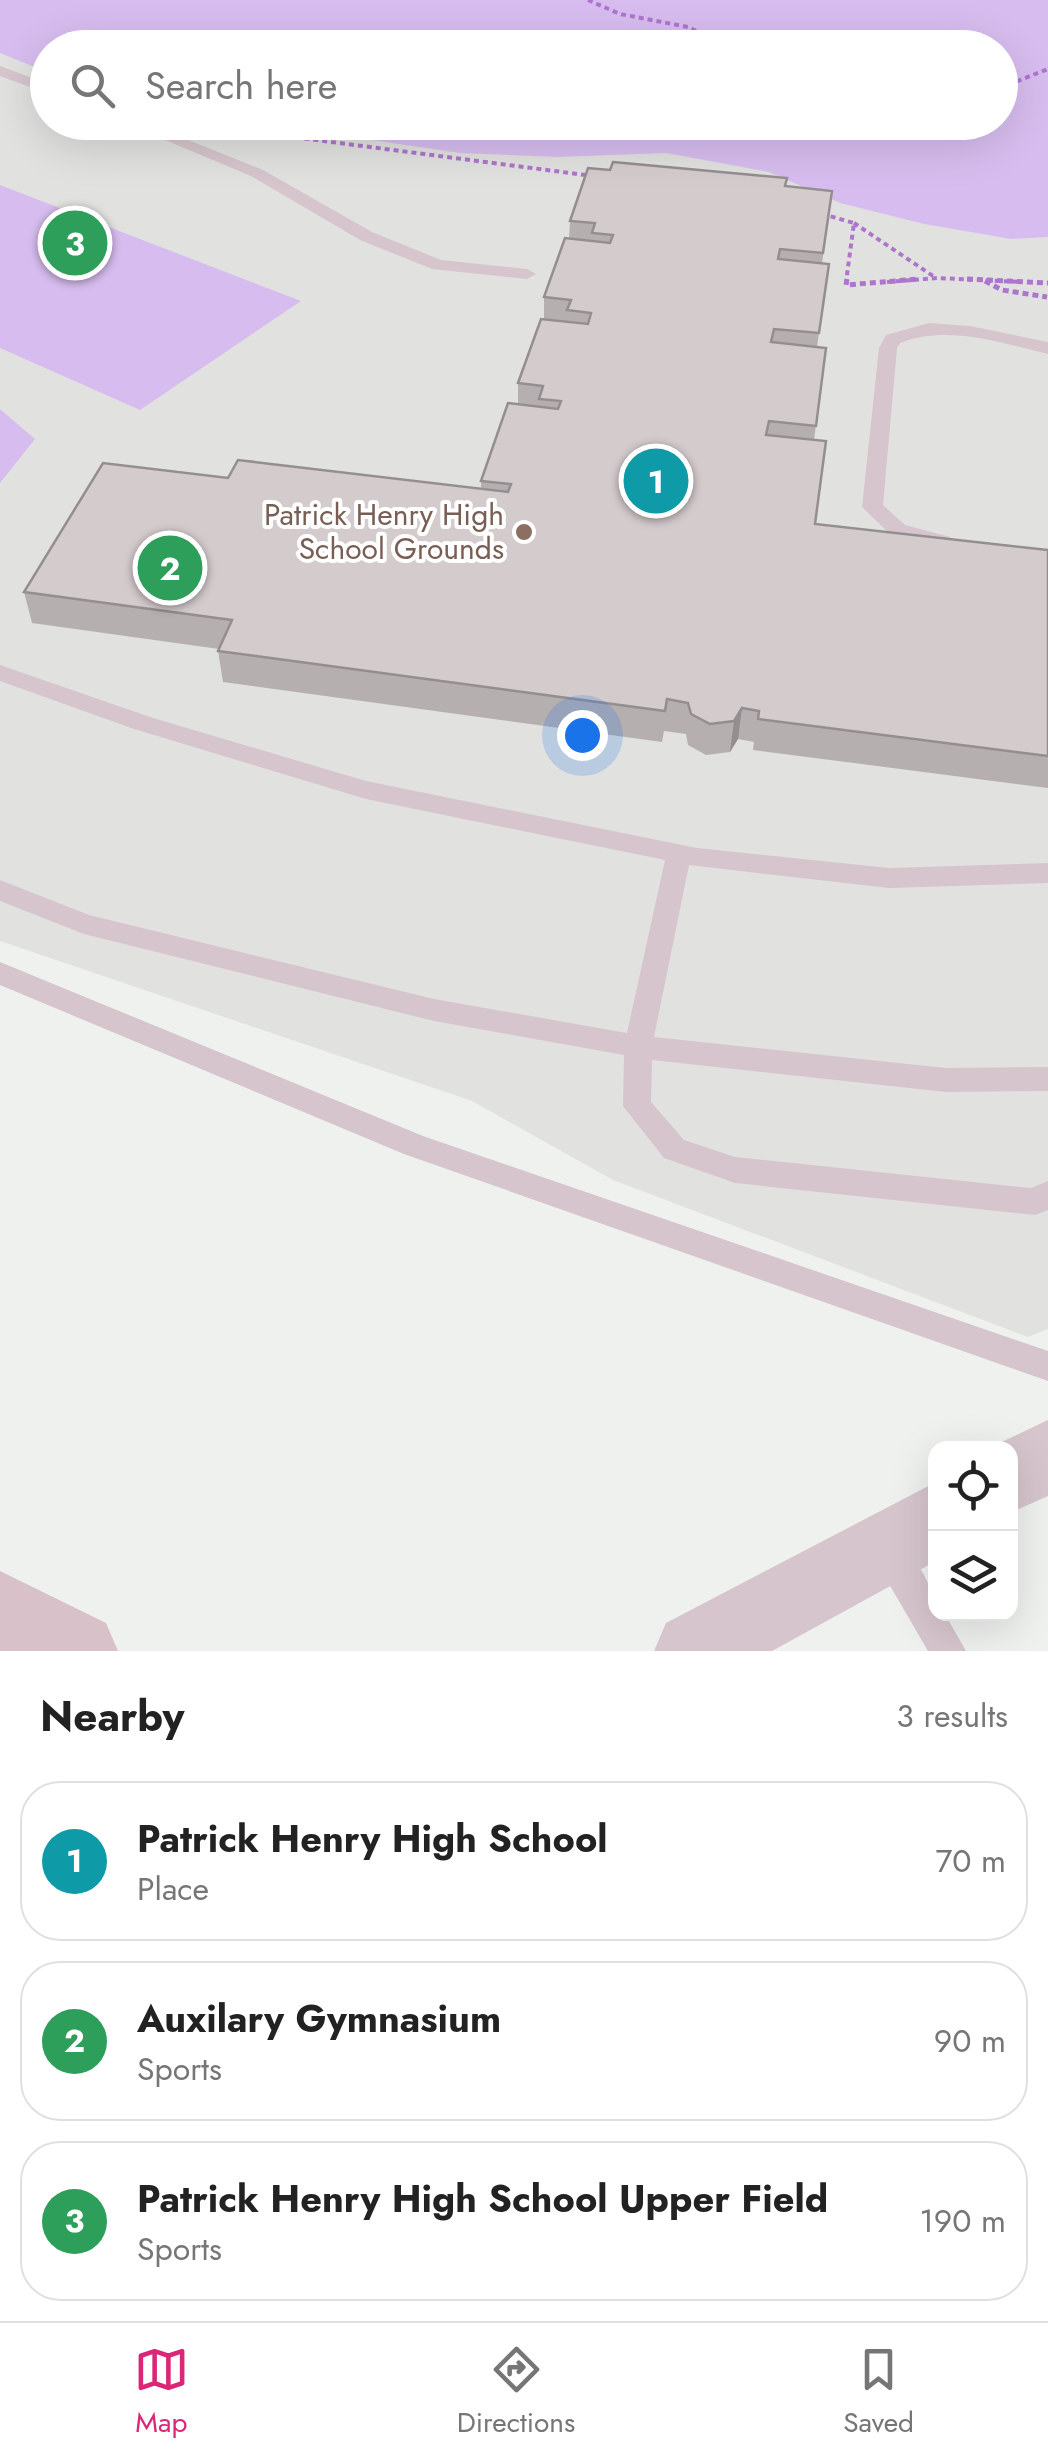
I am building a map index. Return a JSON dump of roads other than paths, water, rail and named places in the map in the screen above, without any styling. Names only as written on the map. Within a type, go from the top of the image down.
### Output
[{"type":"main road","points":[[0,1610],[78,1651]]},
{"type":"street","points":[[1018,1473],[1048,1456]]},
{"type":"street","points":[[694,1651],[910,1533]]},
{"type":"lane","points":[[0,71],[30,83]]},
{"type":"lane","points":[[174,140],[257,173],[366,236],[438,265],[527,274]]},
{"type":"lane","points":[[960,544],[898,530],[872,508],[888,348],[893,339],[905,332],[922,330],[974,333],[1048,348]]},
{"type":"lane","points":[[0,673],[142,723],[366,790],[679,854],[889,878],[1048,873]]},
{"type":"lane","points":[[679,854],[638,1046],[637,1106],[674,1148],[735,1170],[1035,1202],[1048,1194]]},
{"type":"lane","points":[[0,890],[84,924],[379,997],[638,1046],[946,1080],[1048,1079]]},
{"type":"lane","points":[[0,974],[414,1145],[1048,1366]]},
{"type":"lane","points":[[910,1533],[948,1651]]},
{"type":"place","name":"Patrick Henry High School Upper Field","points":[[75,243]]},
{"type":"place","name":"Patrick Henry High School","points":[[656,481]]},
{"type":"place","name":"Patrick Henry High School Grounds","points":[[524,532]]},
{"type":"place","name":"Auxilary Gymnasium","points":[[170,568]]}]
